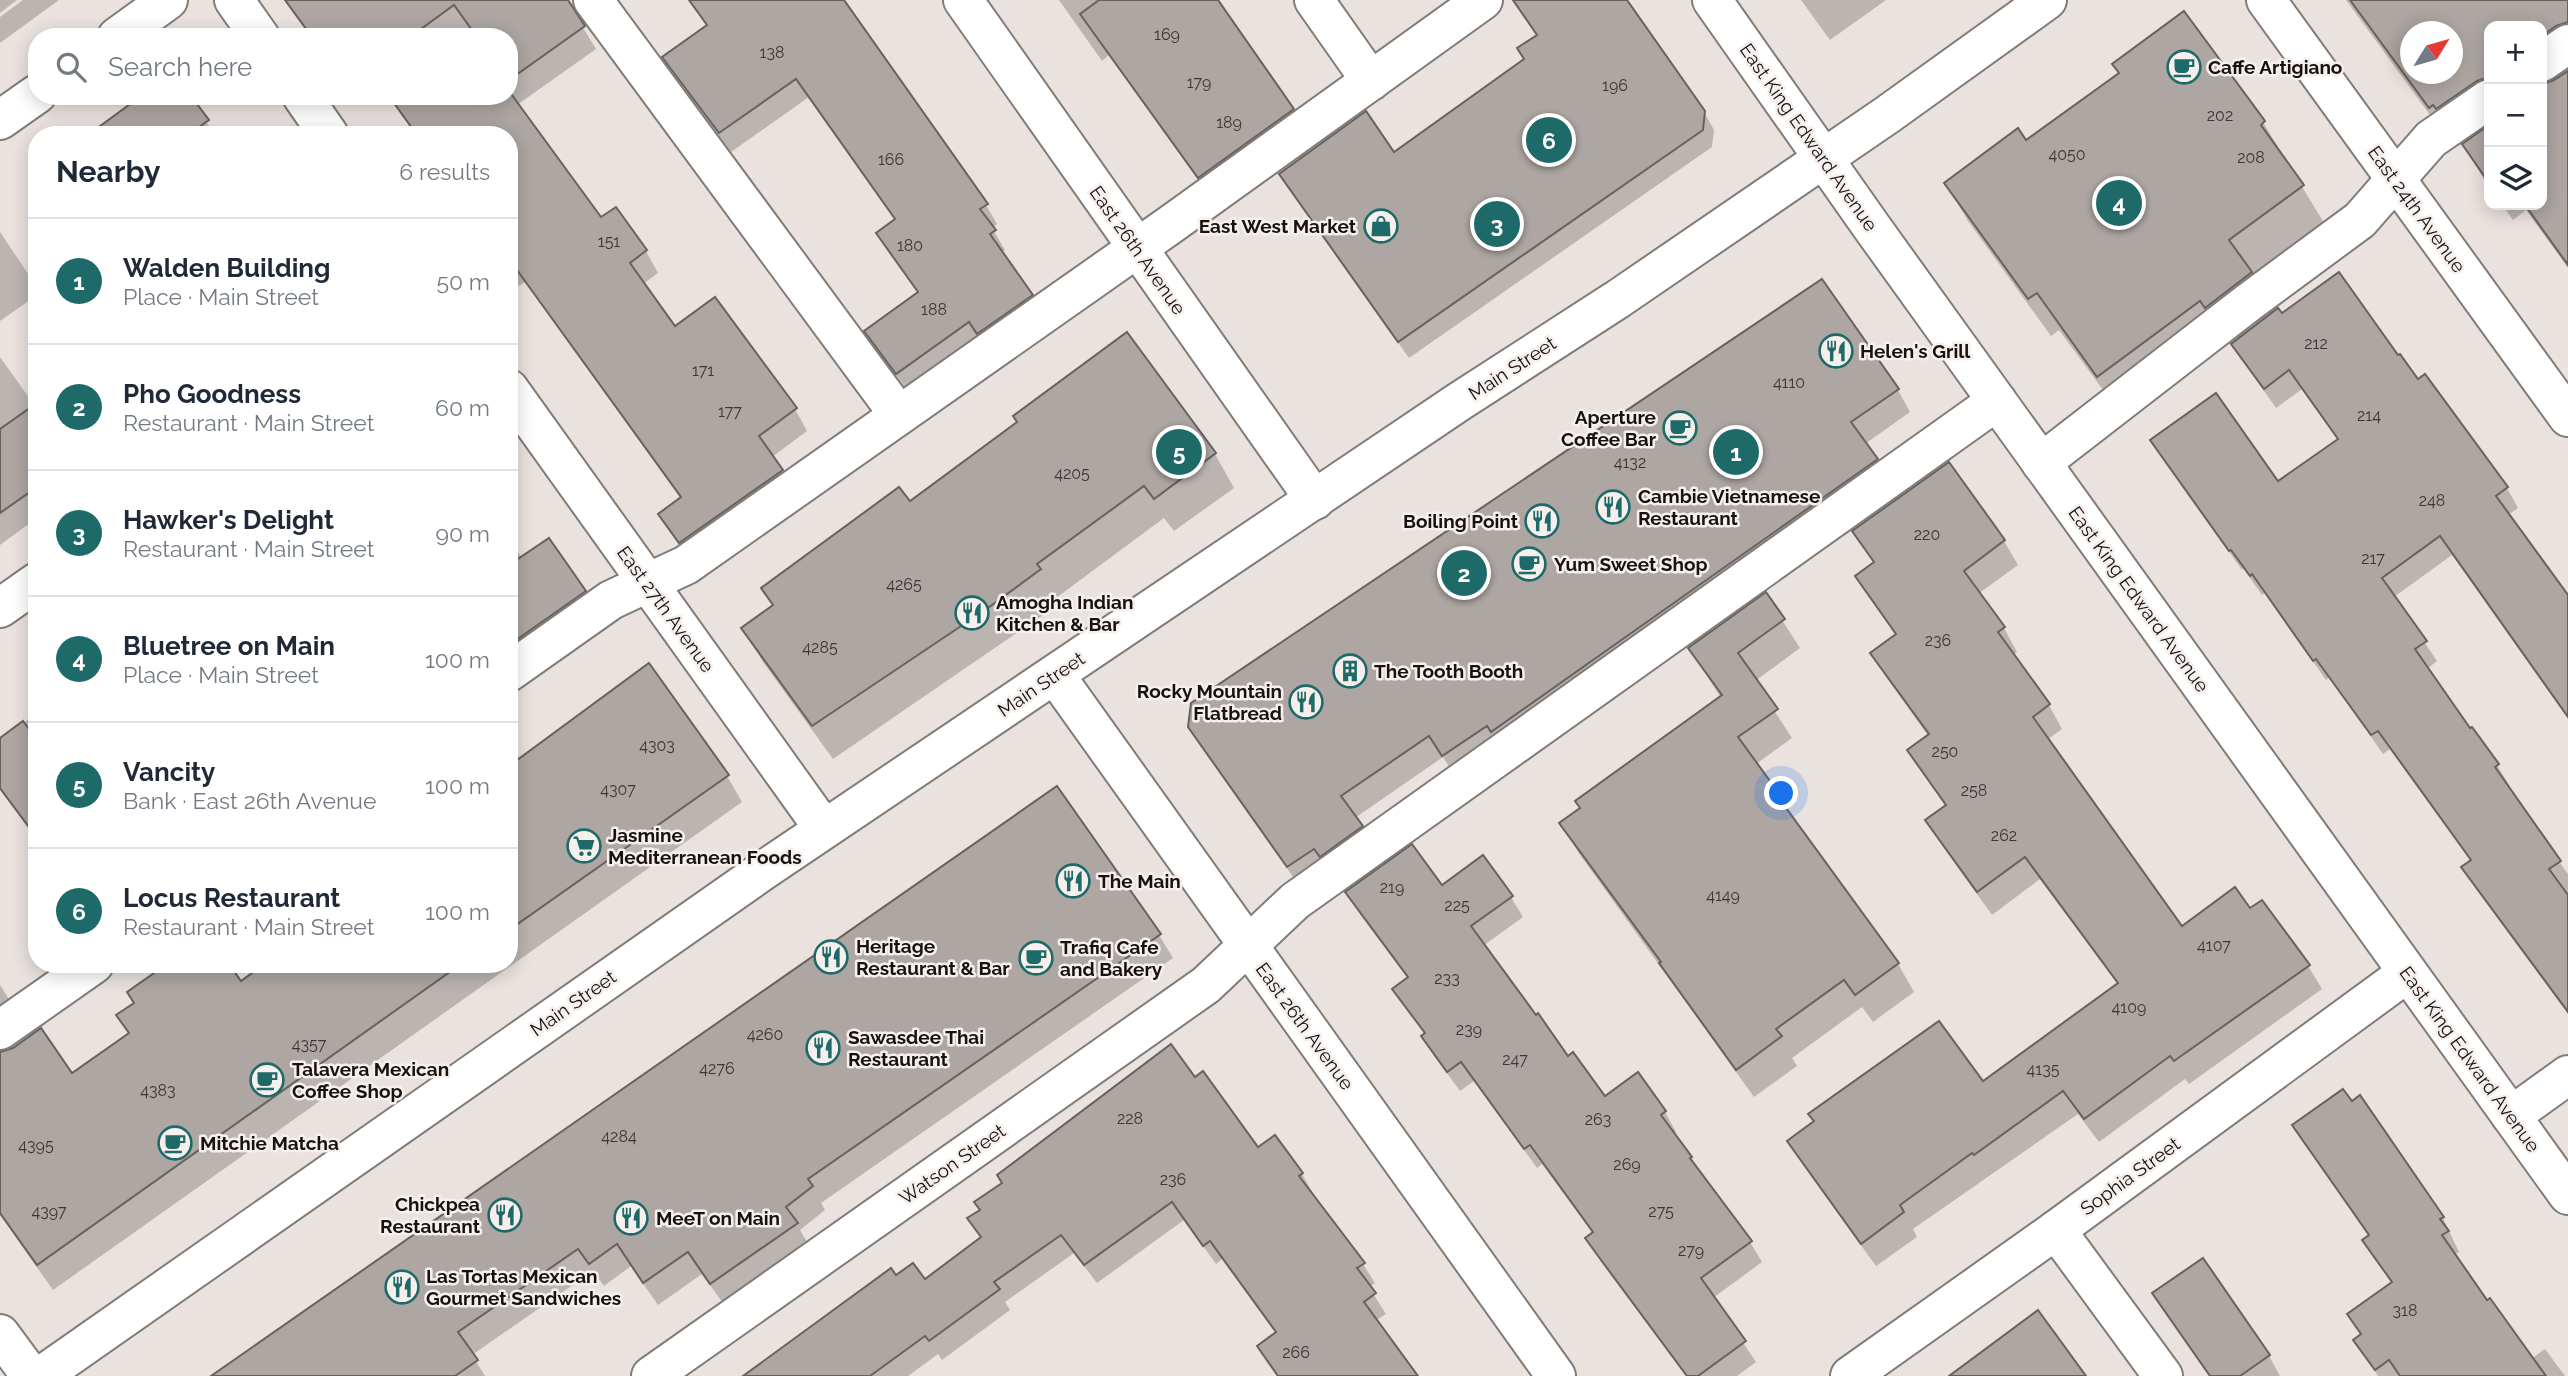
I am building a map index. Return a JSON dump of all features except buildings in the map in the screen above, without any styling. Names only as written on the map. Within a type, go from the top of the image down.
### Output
[{"type":"street","points":[[129,28],[168,0]]},
{"type":"street","points":[[234,0],[254,28]]},
{"type":"street","points":[[593,0],[899,415]]},
{"type":"street","name":"East 26th Avenue","points":[[963,0],[1315,500]]},
{"type":"street","points":[[1314,0],[1371,81]]},
{"type":"street","points":[[518,666],[611,600],[686,565],[1137,248],[1483,0]]},
{"type":"street","name":"East King Edward Avenue","points":[[1712,0],[2041,463],[2568,1195]]},
{"type":"street","name":"Main Street","points":[[41,1376],[824,829],[1824,158],[2047,0]]},
{"type":"street","name":"East 24th Avenue","points":[[2266,0],[2568,417]]},
{"type":"street","points":[[2547,59],[2568,44]]},
{"type":"street","points":[[0,120],[28,100]]},
{"type":"street","points":[[2041,463],[2360,220],[2431,139],[2484,102]]},
{"type":"street","points":[[308,105],[323,126]]},
{"type":"street","name":"Watson Street","points":[[651,1376],[1206,985],[1295,901],[1997,401]]},
{"type":"street","name":"East 27th Avenue","points":[[518,402],[824,829]]},
{"type":"street","points":[[0,608],[28,589]]},
{"type":"street","name":"East 26th Avenue","points":[[1055,675],[1556,1376]]},
{"type":"street","points":[[0,1030],[81,973]]},
{"type":"street","name":"Sophia Street","points":[[1850,1376],[2056,1230],[2407,973]]},
{"type":"street","points":[[2511,1116],[2568,1075]]},
{"type":"street","points":[[2056,1230],[2163,1376]]},
{"type":"street","points":[[0,1334],[31,1376]]},
{"type":"place","name":"Caffe Artigiano","points":[[2184,67]]},
{"type":"place","name":"Locus Restaurant","points":[[1549,140]]},
{"type":"place","name":"Bluetree on Main","points":[[2119,203]]},
{"type":"place","name":"Hawker's Delight","points":[[1497,224]]},
{"type":"place","name":"East West Market","points":[[1381,226]]},
{"type":"place","name":"Helen's Grill","points":[[1836,351]]},
{"type":"place","name":"Aperture Coffee Bar","points":[[1680,428]]},
{"type":"place","name":"Vancity","points":[[1179,452]]},
{"type":"place","name":"Walden Building","points":[[1736,452]]},
{"type":"place","name":"Cambie Vietnamese Restaurant","points":[[1613,507]]},
{"type":"place","name":"Boiling Point","points":[[1542,521]]},
{"type":"place","name":"Yum Sweet Shop","points":[[1529,564]]},
{"type":"place","name":"Pho Goodness","points":[[1464,573]]},
{"type":"place","name":"Amogha Indian Kitchen & Bar","points":[[972,613]]},
{"type":"place","name":"The Tooth Booth","points":[[1350,671]]},
{"type":"place","name":"Rocky Mountain Flatbread","points":[[1306,702]]},
{"type":"place","name":"Jasmine Mediterranean Foods","points":[[584,846]]},
{"type":"place","name":"The Main","points":[[1073,881]]},
{"type":"place","name":"Heritage Restaurant & Bar","points":[[831,957]]},
{"type":"place","name":"Trafiq Cafe and Bakery","points":[[1036,958]]},
{"type":"place","name":"Sawasdee Thai Restaurant","points":[[823,1048]]},
{"type":"place","name":"Talavera Mexican Coffee Shop","points":[[267,1080]]},
{"type":"place","name":"Mitchie Matcha","points":[[175,1143]]},
{"type":"place","name":"Chickpea Restaurant","points":[[505,1215]]},
{"type":"place","name":"MeeT on Main","points":[[631,1218]]},
{"type":"place","name":"Las Tortas Mexican Gourmet Sandwiches","points":[[402,1287]]}]
